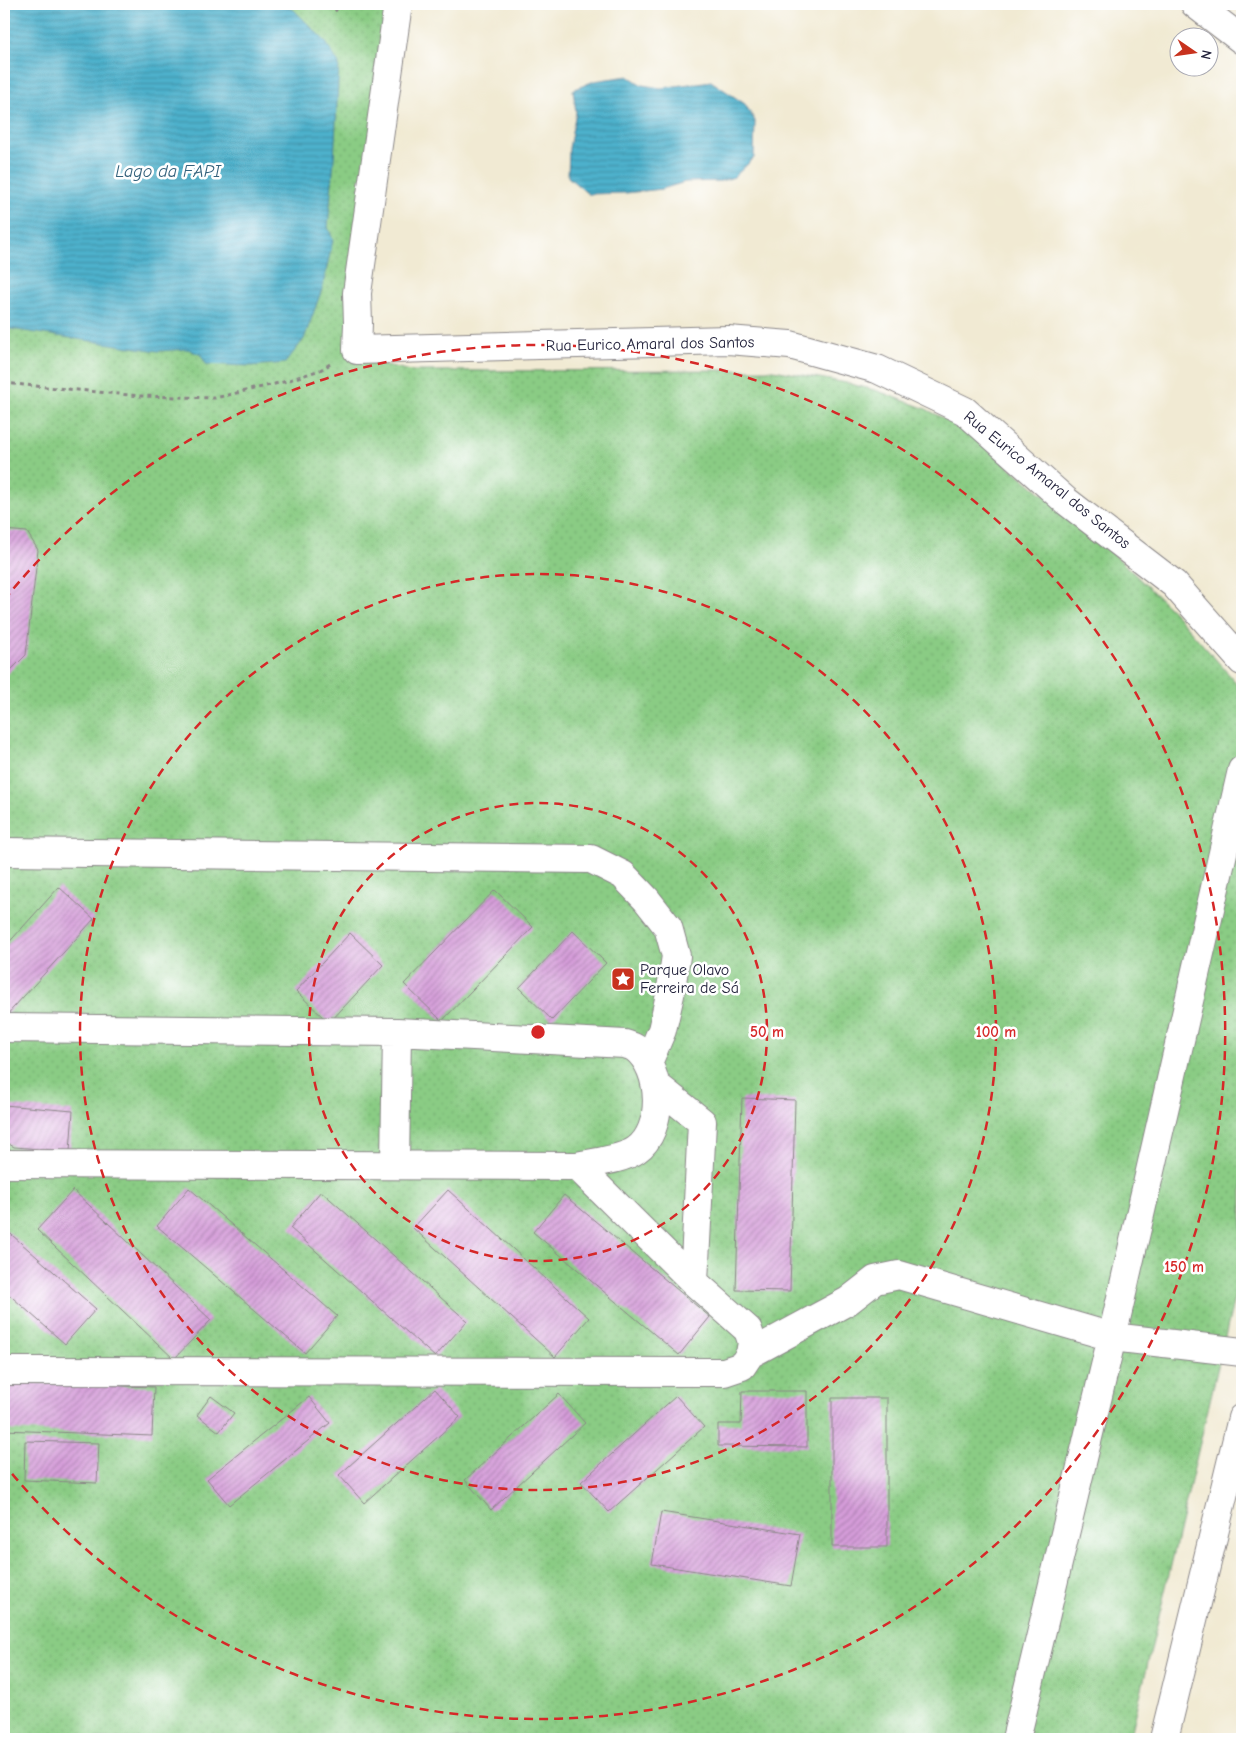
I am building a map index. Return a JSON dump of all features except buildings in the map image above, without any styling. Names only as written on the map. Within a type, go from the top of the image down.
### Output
[{"type":"street","points":[[357,350],[357,294],[398,4]]},
{"type":"street","points":[[1200,5],[1242,40]]},
{"type":"street","name":"Rua Eurico Amaral dos Santos","points":[[357,350],[728,340],[790,345],[877,369],[965,411],[1066,501],[1174,584],[1242,661]]},
{"type":"street","points":[[1016,1739],[1112,1337],[1242,770]]},
{"type":"street","points":[[4,852],[591,859],[623,876],[646,898],[668,927],[676,956],[668,1004],[652,1074],[657,1109],[651,1130],[645,1141],[638,1149],[628,1155],[577,1166],[4,1164]]},
{"type":"street","points":[[4,1028],[397,1032],[625,1044],[635,1047],[652,1074],[702,1122],[694,1282]]},
{"type":"street","points":[[395,1165],[397,1032]]},
{"type":"street","points":[[4,1371],[724,1372],[742,1366],[750,1354],[752,1342],[748,1330],[694,1282],[577,1166]]},
{"type":"street","points":[[750,1354],[848,1300],[875,1280],[899,1274],[1112,1337],[1242,1352]]},
{"type":"street","points":[[1164,1739],[1242,1418]]},
{"type":"path","points":[[329,4],[337,11]]},
{"type":"path","points":[[4,383],[140,396],[215,398],[283,382],[320,370],[357,350]]},
{"type":"green space","name":"Parque Olavo Ferreira de Sá","points":[[4,4],[394,4],[349,356],[411,371],[774,370],[847,383],[878,391],[926,409],[963,429],[1100,541],[1172,610],[1234,680],[1242,694],[1242,1265],[1130,1739],[4,1739]]},
{"type":"water","name":"Lago da FAPI","points":[[4,4],[283,4],[294,10],[325,41],[339,64],[328,227],[333,240],[322,289],[304,339],[285,363],[251,366],[206,364],[201,355],[188,349],[158,351],[4,328]]},
{"type":"water","points":[[628,76],[642,85],[661,88],[711,81],[745,104],[755,121],[754,158],[734,177],[721,181],[685,182],[662,189],[626,193],[588,194],[568,177],[569,148],[576,112],[573,90],[594,81]]},
{"type":"place","name":"Parque Olavo Ferreira de Sá","points":[[623,979]]}]
